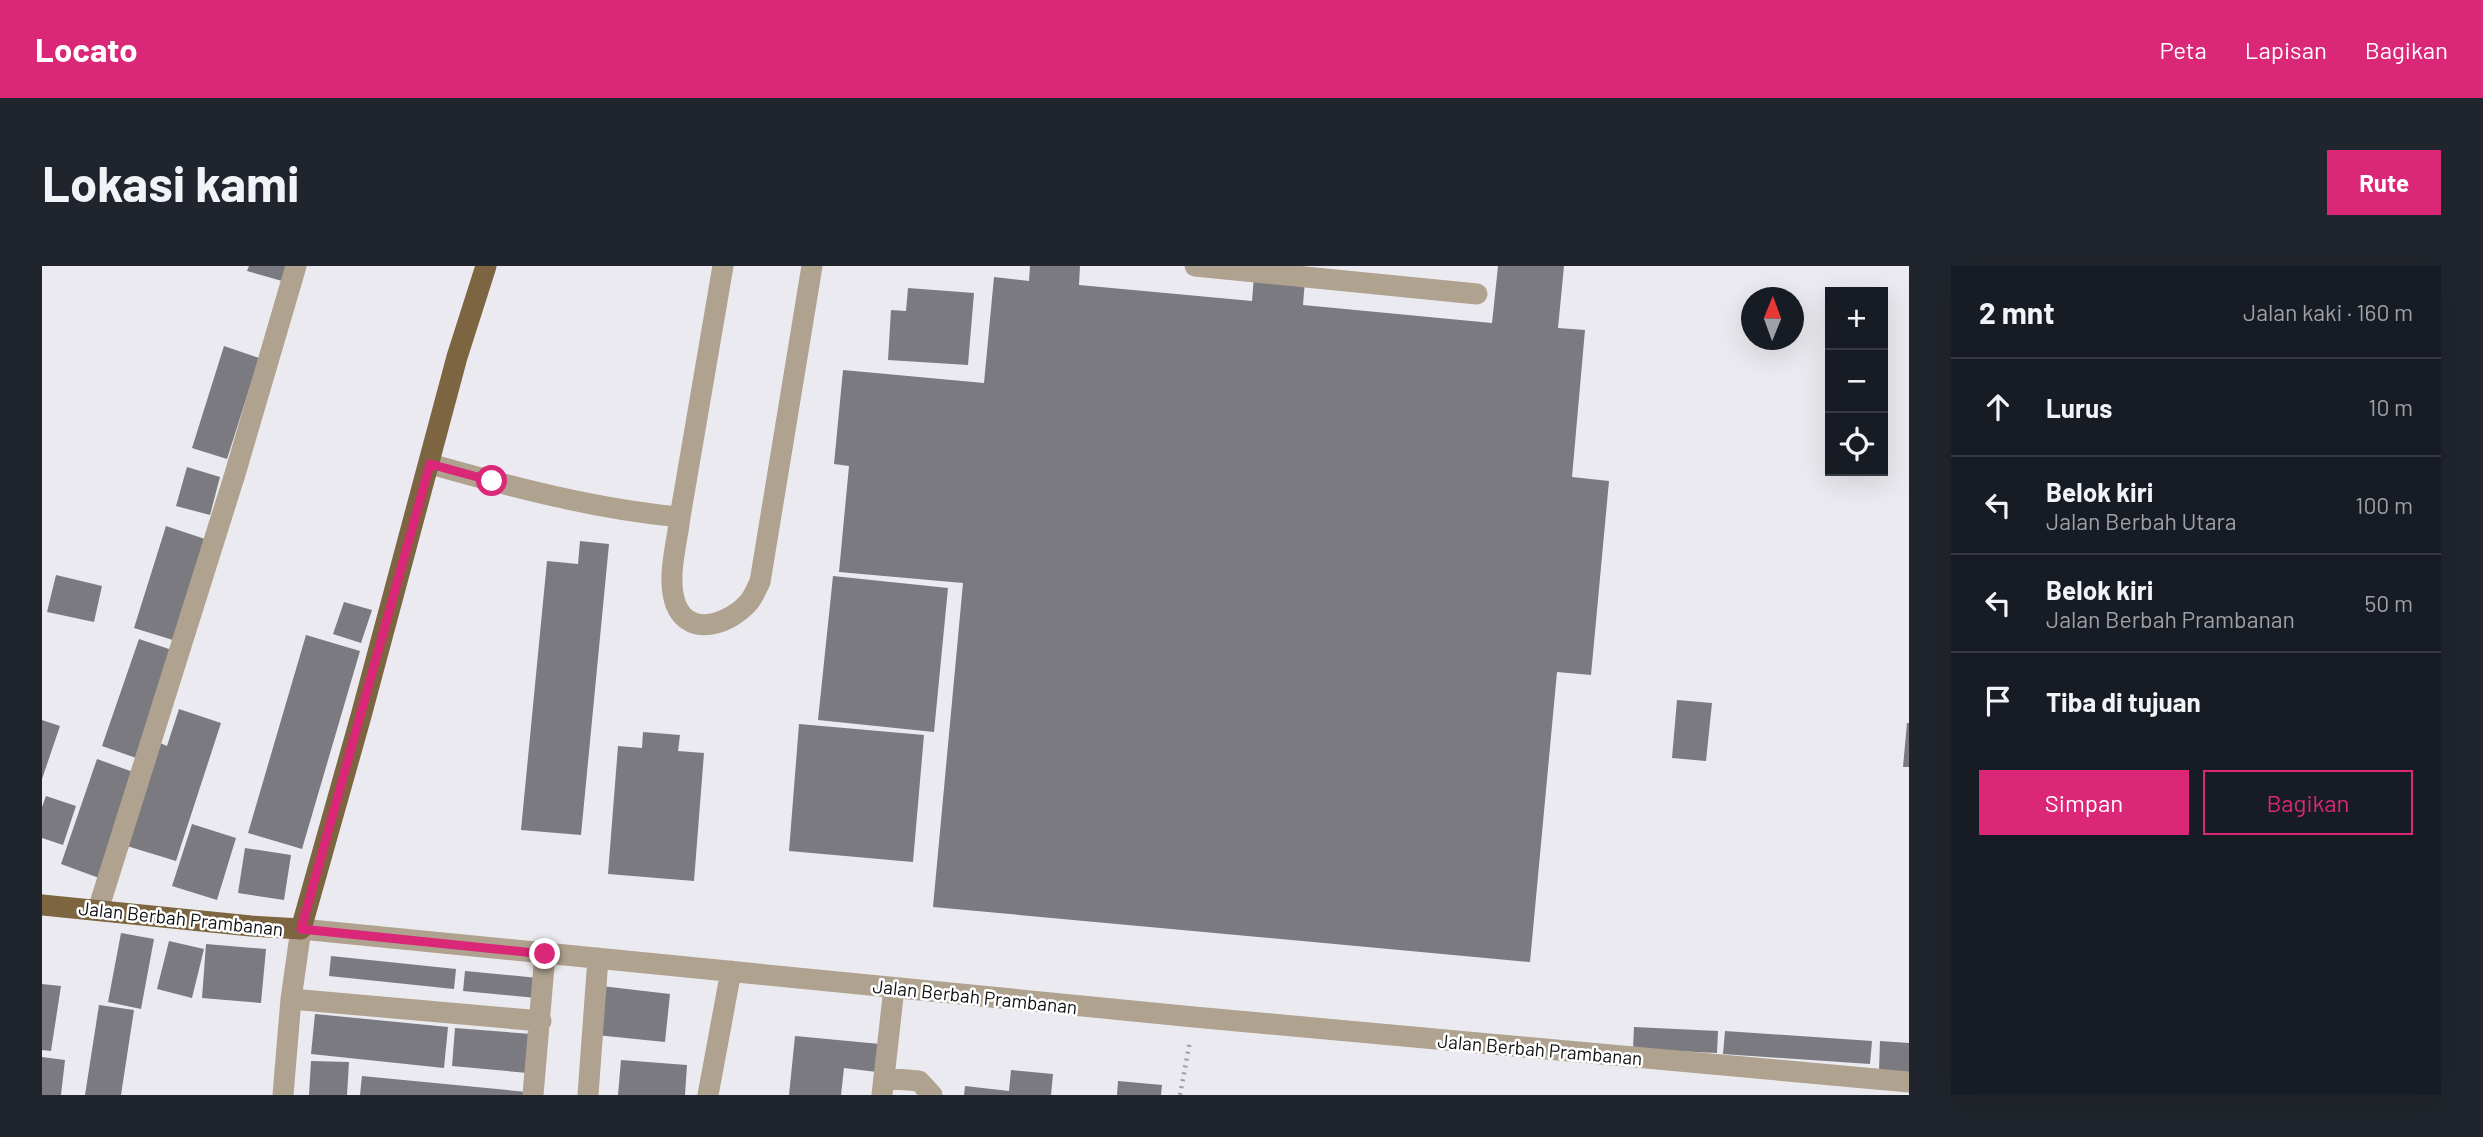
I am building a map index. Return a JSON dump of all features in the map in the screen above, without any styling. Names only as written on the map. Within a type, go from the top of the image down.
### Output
[{"type":"main road","points":[[301,929],[430,464],[457,357],[486,266]]},
{"type":"main road","name":"Jalan Berbah Prambanan","points":[[42,905],[301,929]]},
{"type":"street","points":[[98,910],[235,474],[296,266]]},
{"type":"street","points":[[723,266],[671,585],[677,607],[690,621],[702,625],[720,623],[738,612],[751,600],[760,582],[812,266]]},
{"type":"street","points":[[1195,266],[1477,294]]},
{"type":"street","points":[[430,464],[627,512],[680,517]]},
{"type":"street","points":[[283,1095],[291,999],[301,929]]},
{"type":"street","name":"Jalan Berbah Prambanan","points":[[301,929],[1194,1017],[1909,1082]]},
{"type":"street","points":[[533,1095],[545,954]]},
{"type":"street","points":[[588,1095],[598,958]]},
{"type":"street","points":[[708,1095],[731,971]]},
{"type":"street","points":[[894,988],[883,1086],[919,1081],[932,1095]]},
{"type":"street","points":[[291,999],[541,1021]]},
{"type":"path","points":[[1181,1095],[1194,1017]]},
{"type":"building","points":[[249,266],[286,266],[282,281],[247,271]]},
{"type":"building","points":[[1030,266],[1080,266],[1079,285],[1252,301],[1254,276],[1305,280],[1303,305],[1492,323],[1498,266],[1564,266],[1558,328],[1585,330],[1572,477],[1609,481],[1591,675],[1557,672],[1530,962],[933,907],[963,583],[839,572],[849,466],[834,464],[843,370],[984,383],[994,277],[1029,281]]},
{"type":"building","points":[[908,288],[974,293],[968,365],[888,360],[891,310],[906,311]]},
{"type":"building","points":[[224,346],[259,358],[227,459],[192,448]]},
{"type":"building","points":[[187,467],[220,477],[210,515],[176,506]]},
{"type":"building","points":[[166,526],[205,539],[173,640],[134,628]]},
{"type":"building","points":[[580,541],[609,544],[581,835],[521,830],[547,561],[578,564]]},
{"type":"building","points":[[56,575],[102,586],[94,622],[47,612]]},
{"type":"building","points":[[833,576],[948,588],[934,732],[818,720]]},
{"type":"building","points":[[344,602],[372,610],[361,643],[333,634]]},
{"type":"building","points":[[306,635],[360,651],[302,849],[248,833]]},
{"type":"building","points":[[139,639],[175,651],[139,759],[102,746]]},
{"type":"building","points":[[1677,700],[1712,703],[1706,761],[1672,758]]},
{"type":"building","points":[[179,709],[221,723],[176,861],[127,846],[160,743],[167,746]]},
{"type":"building","points":[[42,720],[60,726],[42,779]]},
{"type":"building","points":[[1907,723],[1909,767],[1903,767]]},
{"type":"building","points":[[799,724],[924,735],[913,862],[789,851]]},
{"type":"building","points":[[643,732],[680,735],[678,751],[704,753],[694,881],[608,874],[618,746],[642,748]]},
{"type":"building","points":[[97,759],[136,773],[99,878],[61,864]]},
{"type":"building","points":[[46,796],[76,806],[63,845],[42,838],[42,807]]},
{"type":"building","points":[[192,824],[236,838],[217,900],[172,886]]},
{"type":"building","points":[[245,848],[291,855],[284,900],[238,893]]},
{"type":"building","points":[[121,933],[154,939],[141,1009],[108,1002]]},
{"type":"building","points":[[169,941],[204,949],[192,998],[157,989]]},
{"type":"building","points":[[206,944],[266,949],[261,1003],[202,998]]},
{"type":"building","points":[[331,956],[456,969],[454,989],[329,976]]},
{"type":"building","points":[[465,971],[538,978],[536,998],[463,991]]},
{"type":"building","points":[[42,984],[61,986],[51,1051],[42,1050]]},
{"type":"building","points":[[601,986],[670,994],[665,1042],[596,1035]]},
{"type":"building","points":[[99,1005],[134,1010],[121,1095],[85,1095]]},
{"type":"building","points":[[315,1014],[448,1027],[444,1068],[311,1054]]},
{"type":"building","points":[[1634,1027],[1718,1031],[1717,1053],[1633,1049]]},
{"type":"building","points":[[455,1028],[531,1034],[528,1073],[452,1066]]},
{"type":"building","points":[[1725,1031],[1872,1041],[1870,1064],[1723,1054]]},
{"type":"building","points":[[795,1036],[880,1044],[877,1072],[844,1068],[841,1095],[789,1095]]},
{"type":"building","points":[[1880,1041],[1909,1043],[1909,1073],[1879,1072]]},
{"type":"building","points":[[42,1057],[65,1060],[61,1095],[42,1095]]},
{"type":"building","points":[[621,1060],[687,1065],[685,1095],[618,1095]]},
{"type":"building","points":[[311,1061],[349,1062],[347,1095],[309,1095]]},
{"type":"building","points":[[1011,1070],[1053,1074],[1051,1095],[964,1095],[965,1086],[1009,1091]]},
{"type":"building","points":[[362,1076],[527,1092],[527,1095],[360,1095]]},
{"type":"building","points":[[1118,1081],[1162,1085],[1161,1095],[1117,1095]]},
{"type":"route","points":[[492,481],[430,464],[301,929],[545,954]]}]
